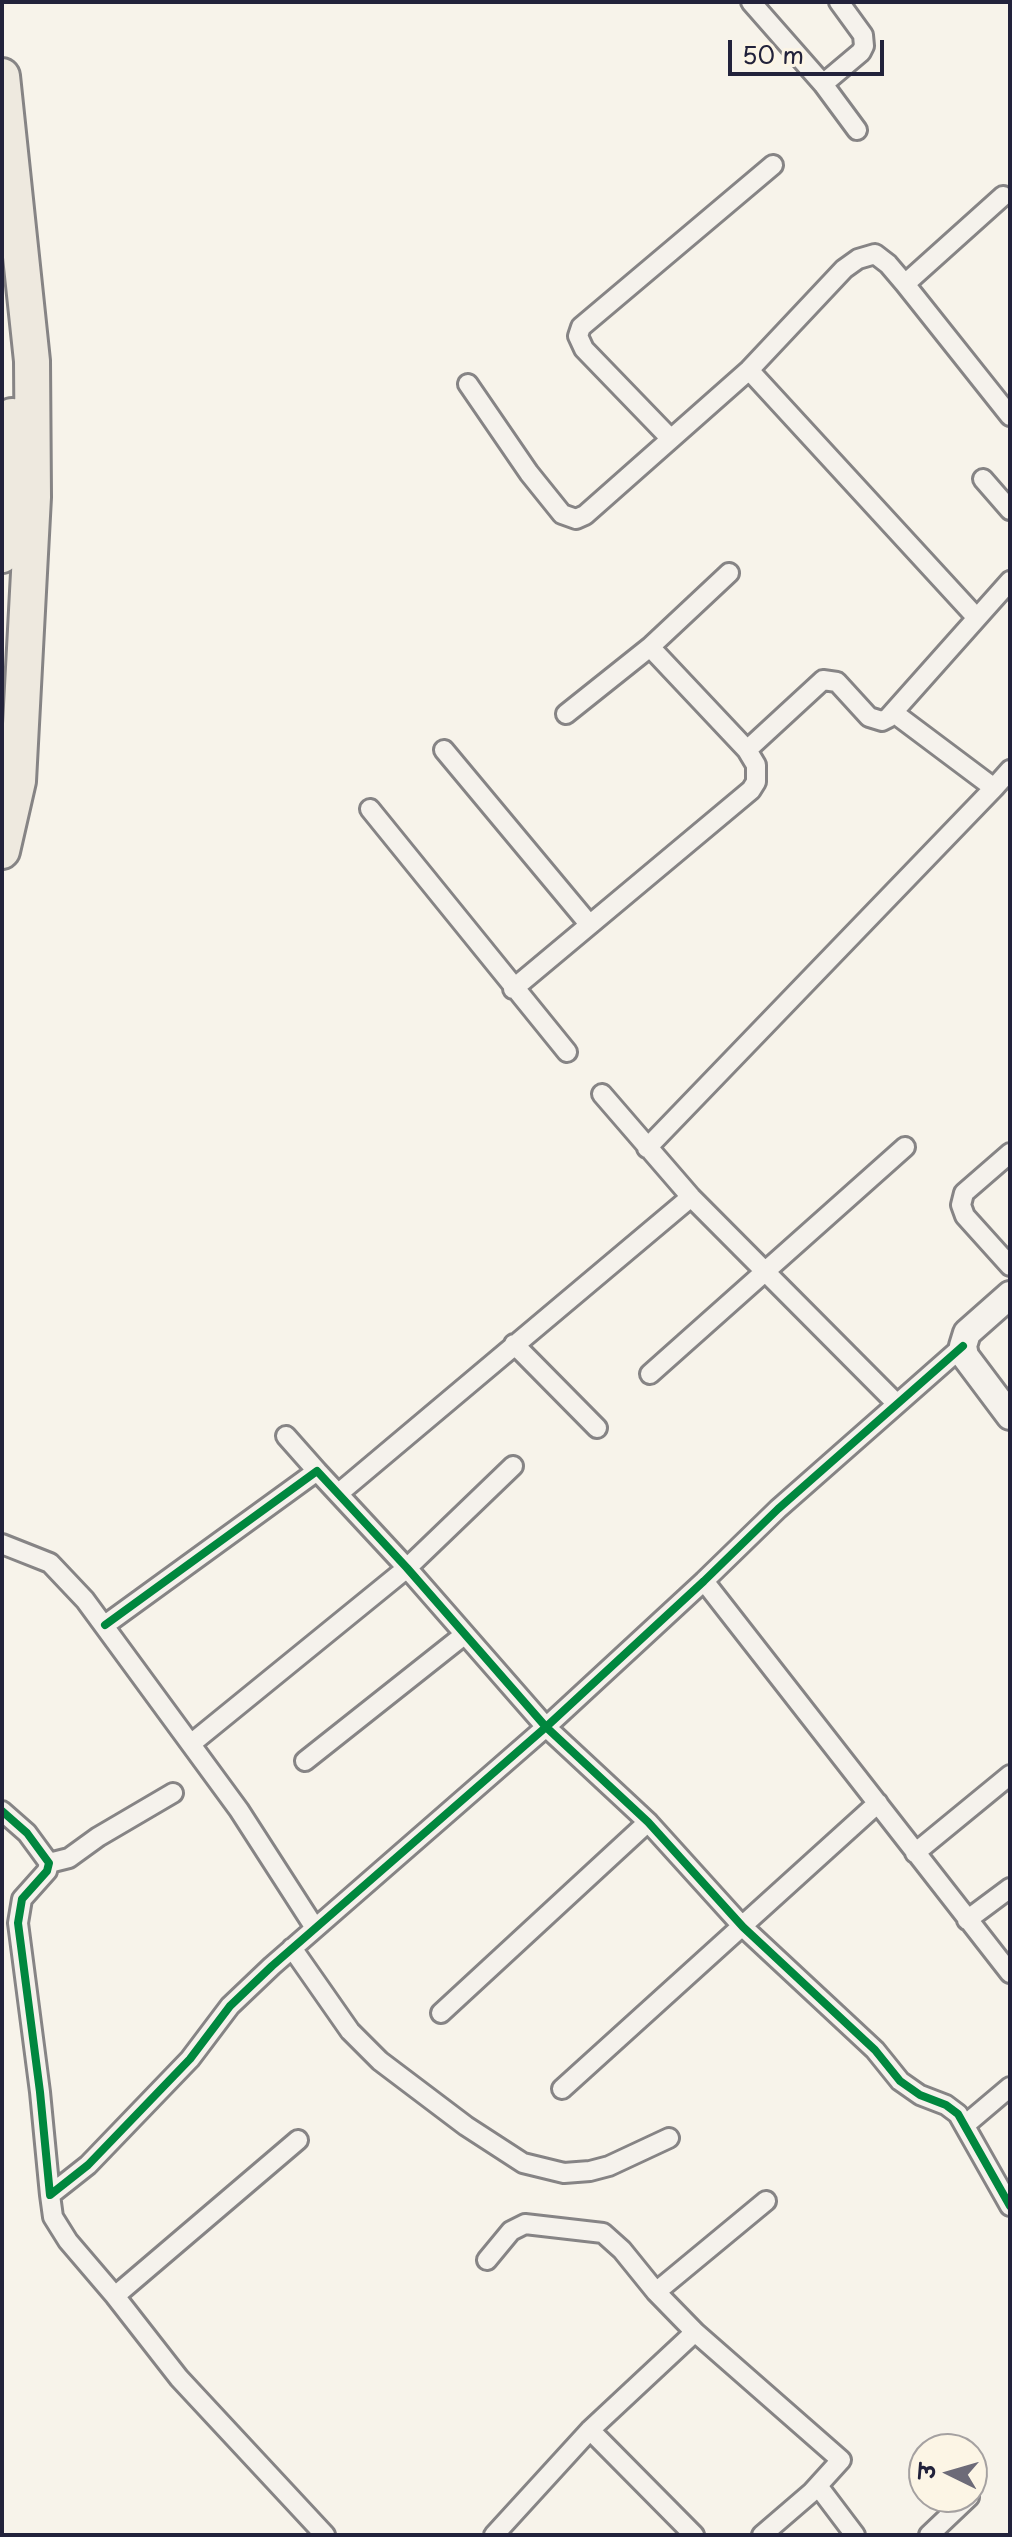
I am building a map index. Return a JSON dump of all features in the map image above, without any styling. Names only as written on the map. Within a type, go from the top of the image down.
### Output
[{"type":"highway","points":[[2,76],[32,361],[33,497],[14,608],[18,781],[2,851]]},
{"type":"highway","points":[[2,237],[12,414],[2,555]]},
{"type":"street","points":[[751,2],[823,84],[857,130]]},
{"type":"street","points":[[823,84],[864,46],[863,35],[839,2]]},
{"type":"street","points":[[670,438],[584,349],[578,336],[581,327],[773,165]]},
{"type":"street","points":[[905,284],[1003,196]]},
{"type":"street","points":[[468,384],[529,473],[562,514],[576,519],[585,515],[749,370],[844,269],[858,259],[875,254],[905,284],[1010,416]]},
{"type":"street","points":[[749,370],[976,617]]},
{"type":"street","points":[[983,479],[1010,510]]},
{"type":"street","points":[[566,714],[650,647],[729,573]]},
{"type":"street","points":[[747,750],[823,680],[837,682],[874,720],[882,721],[894,713],[1010,581]]},
{"type":"street","points":[[513,989],[751,790],[758,775],[747,750],[650,647]]},
{"type":"street","points":[[894,713],[994,788]]},
{"type":"street","points":[[444,750],[589,924]]},
{"type":"street","points":[[647,1148],[1010,770]]},
{"type":"street","points":[[370,809],[567,1052]]},
{"type":"street","points":[[602,1094],[691,1197],[896,1403]]},
{"type":"street","points":[[650,1374],[905,1147]]},
{"type":"street","points":[[1010,1153],[964,1193],[961,1205],[965,1216],[1010,1266]]},
{"type":"street","points":[[339,1493],[691,1197]]},
{"type":"street","points":[[1010,1295],[967,1333],[963,1346],[965,1356],[1010,1416]]},
{"type":"street","points":[[514,1344],[597,1428]]},
{"type":"street","points":[[50,2195],[88,2165],[190,2059],[230,2006],[292,1948],[546,1727],[778,1509],[963,1346]]},
{"type":"street","points":[[286,1436],[546,1727],[648,1822],[743,1927],[875,2050],[900,2081],[920,2095],[946,2105],[965,2125],[1010,2206]]},
{"type":"street","points":[[192,1743],[407,1568],[513,1466]]},
{"type":"street","points":[[105,1625],[317,1471]]},
{"type":"street","points":[[2,1544],[50,1563],[85,1600],[239,1810],[315,1928]]},
{"type":"street","points":[[704,1581],[1010,1973]]},
{"type":"street","points":[[305,1761],[464,1635]]},
{"type":"street","points":[[915,1853],[1010,1775]]},
{"type":"street","points":[[49,1863],[69,1858],[98,1837],[173,1793]]},
{"type":"street","points":[[562,2089],[878,1803]]},
{"type":"street","points":[[2,1811],[27,1833],[49,1863]]},
{"type":"street","points":[[441,2013],[648,1822]]},
{"type":"street","points":[[49,1863],[47,1871],[22,1899],[18,1923],[53,2217],[68,2241],[179,2378],[325,2535]]},
{"type":"street","points":[[967,1920],[1010,1888]]},
{"type":"street","points":[[292,1948],[350,2031],[380,2061],[466,2126],[523,2163],[564,2173],[590,2171],[609,2166],[669,2138]]},
{"type":"street","points":[[965,2125],[1010,2087]]},
{"type":"street","points":[[115,2296],[298,2140]]},
{"type":"street","points":[[656,2292],[766,2201]]},
{"type":"street","points":[[487,2260],[511,2231],[525,2224],[603,2233],[695,2332],[839,2457],[838,2465],[818,2486],[762,2535]]},
{"type":"street","points":[[494,2535],[590,2430],[695,2332]]},
{"type":"street","points":[[590,2430],[694,2535]]},
{"type":"street","points":[[818,2486],[855,2535]]},
{"type":"street","points":[[929,2535],[952,2513]]},
{"type":"cycle path","points":[[2,1811],[27,1833],[49,1863],[47,1871],[22,1899],[18,1923],[50,2195],[88,2165],[190,2059],[230,2006],[272,1966],[546,1727],[778,1509],[963,1346]]},
{"type":"cycle path","points":[[105,1625],[317,1471],[407,1568],[546,1727],[648,1822],[743,1927],[875,2050],[900,2081],[958,2114],[1010,2206]]}]
